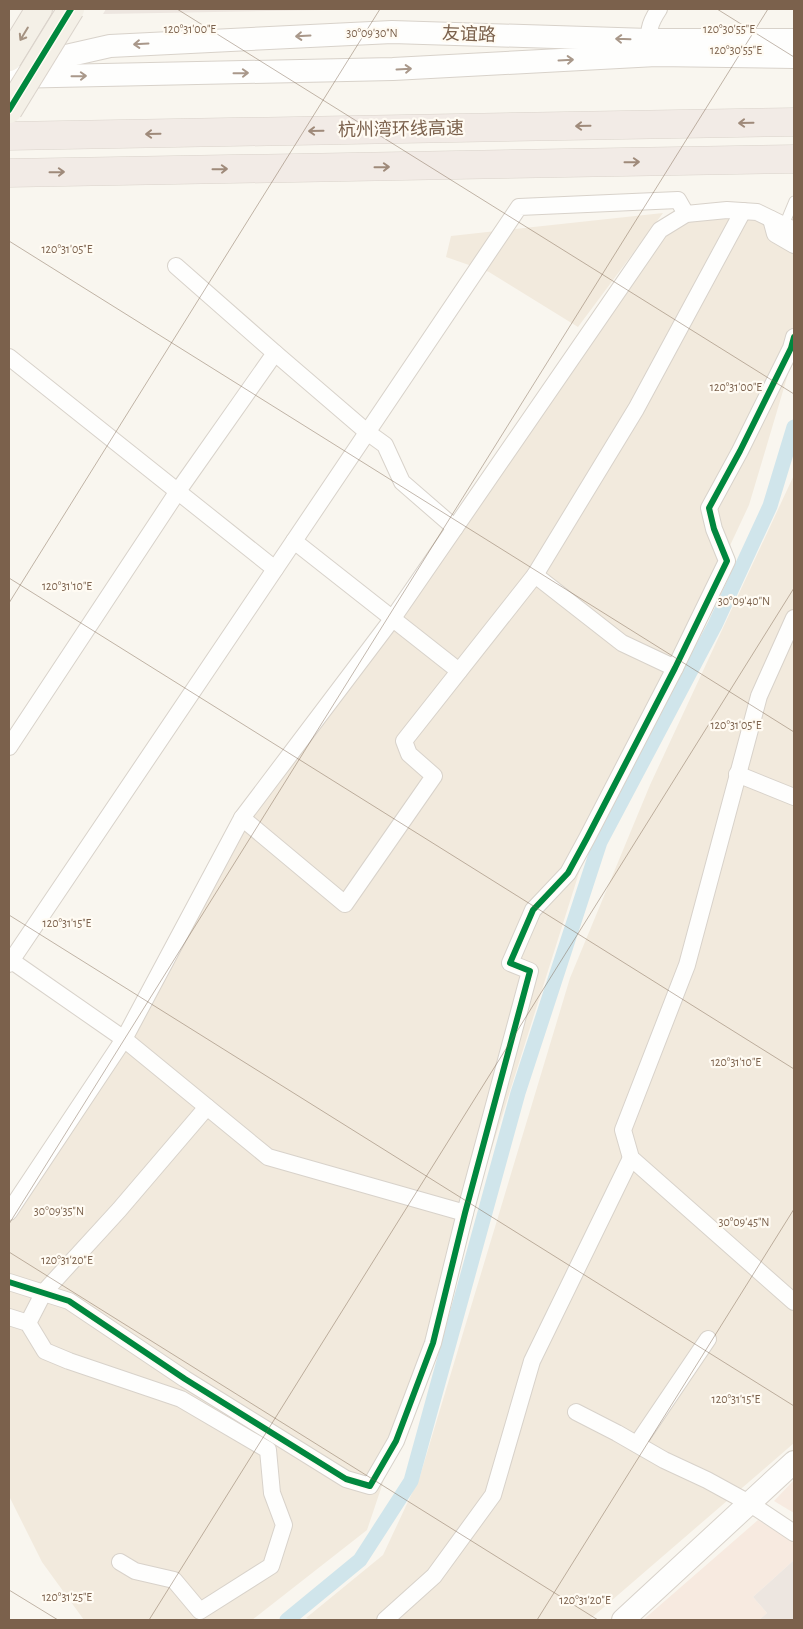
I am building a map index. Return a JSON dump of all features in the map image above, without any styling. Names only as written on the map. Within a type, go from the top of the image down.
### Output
[{"type":"highway","name":"杭州湾环线高速","points":[[9,136],[794,122]]},
{"type":"highway","points":[[9,173],[794,159]]},
{"type":"main road","points":[[9,58],[39,9]]},
{"type":"main road","points":[[19,77],[71,9]]},
{"type":"main road","points":[[9,110],[71,9]]},
{"type":"main road","name":"友谊路","points":[[19,77],[66,56],[110,46],[392,32],[794,57]]},
{"type":"main road","name":"友谊路","points":[[19,77],[393,69],[653,48],[794,40]]},
{"type":"main road","points":[[622,1620],[794,1462]]},
{"type":"street","points":[[653,48],[650,22],[659,9]]},
{"type":"street","points":[[465,1213],[268,1157],[124,1039],[9,961],[519,207],[678,200],[686,214]]},
{"type":"street","points":[[9,1212],[124,1039],[242,818],[393,618],[660,230],[686,214],[727,210],[757,212],[783,225],[775,234],[794,245]]},
{"type":"street","points":[[242,818],[346,904],[434,776],[409,754],[404,740],[535,575],[636,409],[743,211]]},
{"type":"street","points":[[176,266],[367,432],[385,445],[402,482],[455,528]]},
{"type":"street","points":[[9,1317],[36,1308],[69,1301],[185,1379],[346,1479],[370,1486],[396,1442],[433,1343],[465,1213],[530,971],[510,963],[533,910],[568,873],[675,668],[727,561],[714,529],[709,508],[740,451],[791,348],[794,337]]},
{"type":"street","points":[[9,746],[178,491],[276,353]]},
{"type":"street","points":[[9,357],[275,569]]},
{"type":"street","points":[[294,541],[458,671]]},
{"type":"street","points":[[535,575],[622,644],[675,668]]},
{"type":"street","points":[[794,618],[759,696],[687,965],[623,1130],[631,1158],[794,1302]]},
{"type":"street","points":[[737,774],[794,797]]},
{"type":"street","points":[[36,1308],[207,1107]]},
{"type":"street","points":[[385,1620],[434,1576],[493,1495],[532,1361],[631,1158]]},
{"type":"street","points":[[9,1282],[36,1308],[45,1351],[181,1399],[268,1450],[272,1493],[284,1525],[271,1566],[200,1611],[174,1580],[135,1571],[120,1562]]},
{"type":"street","points":[[637,1444],[708,1339]]},
{"type":"street","points":[[576,1412],[664,1460],[750,1503],[794,1533]]},
{"type":"lane","points":[[783,225],[794,201]]},
{"type":"shaded area","points":[[106,9],[378,9],[103,14]]},
{"type":"shaded area","points":[[663,213],[578,327],[489,272],[446,257],[451,236]]},
{"type":"shaded area","points":[[727,216],[756,219],[794,237],[794,354],[749,505],[584,857],[435,1328],[367,1530],[252,1620],[84,1620],[42,1562],[9,1496],[9,1224],[130,1042],[247,822],[664,235],[689,220]]},
{"type":"shaded area","points":[[794,475],[794,1443],[589,1620],[311,1620],[306,1618],[383,1555],[420,1476],[570,978],[650,785]]},
{"type":"shaded area","points":[[794,1480],[794,1513],[774,1501]]},
{"type":"shaded area","points":[[758,1520],[794,1543],[794,1560],[753,1597],[767,1613],[759,1620],[643,1620]]},
{"type":"shaded area","points":[[794,1560],[794,1620],[759,1620],[767,1613],[753,1597]]},
{"type":"waterway","points":[[287,1620],[360,1560],[411,1481],[518,1093],[600,842],[715,625],[770,506],[794,427]]},
{"type":"cycle path","points":[[9,110],[71,9]]},
{"type":"cycle path","points":[[9,1282],[69,1301],[185,1379],[346,1479],[370,1486],[396,1441],[433,1343],[465,1213],[530,971],[510,963],[533,910],[568,873],[587,838],[675,668],[727,561],[714,529],[709,508],[740,451],[791,348],[794,337]]}]
